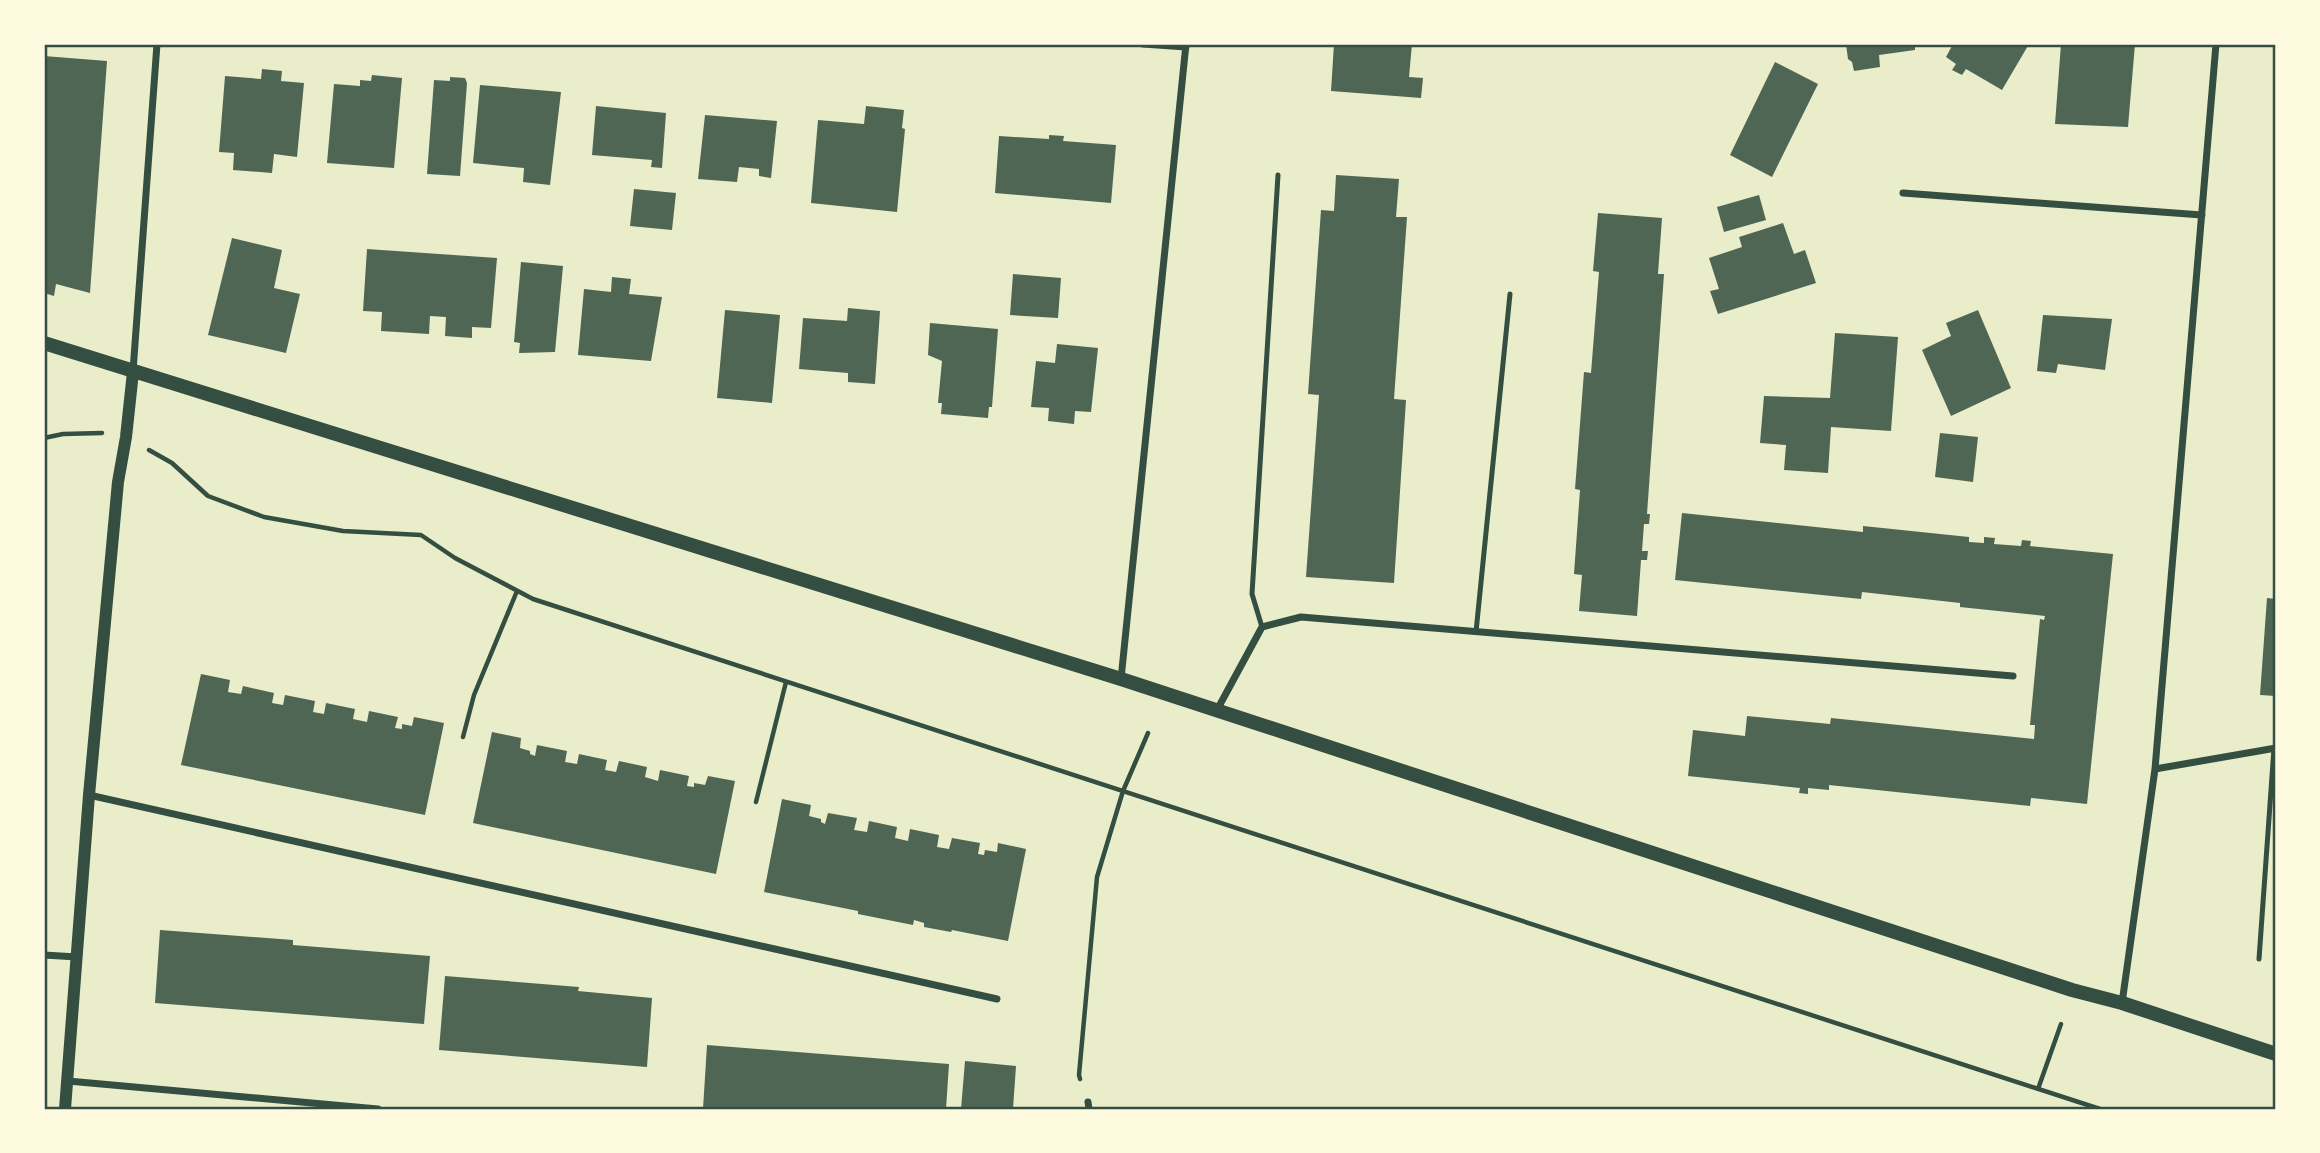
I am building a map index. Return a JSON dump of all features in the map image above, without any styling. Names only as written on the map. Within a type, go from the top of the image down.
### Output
[{"type":"main road","points":[[44,343],[1121,679],[2072,990],[2122,1003],[2276,1054]]},
{"type":"street","points":[[65,1109],[89,795],[118,482],[126,437],[132,372],[157,44]]},
{"type":"street","points":[[1121,679],[1186,45],[1143,44]]},
{"type":"street","points":[[2122,1003],[2155,769],[2216,44]]},
{"type":"street","points":[[1903,193],[2202,215]]},
{"type":"street","points":[[1216,710],[1262,626],[1301,617],[2013,676]]},
{"type":"street","points":[[2155,769],[2275,748]]},
{"type":"street","points":[[89,795],[997,999]]},
{"type":"street","points":[[44,955],[77,957]]},
{"type":"street","points":[[68,1081],[377,1109]]},
{"type":"lane","points":[[1262,626],[1252,594],[1278,175]]},
{"type":"lane","points":[[1476,632],[1510,294]]},
{"type":"lane","points":[[2259,959],[2275,748]]},
{"type":"path","points":[[44,438],[77,433],[126,437],[172,463],[208,496],[264,517],[343,531],[421,535],[455,558],[533,600],[2100,1109]]},
{"type":"path","points":[[463,737],[474,695],[517,591]]},
{"type":"path","points":[[756,802],[786,682]]},
{"type":"path","points":[[1088,1106],[1079,1075],[1097,877],[1123,791],[1148,733]]},
{"type":"path","points":[[2038,1089],[2061,1024]]},
{"type":"building","points":[[1334,44],[1412,44],[1409,77],[1423,78],[1421,98],[1331,91]]},
{"type":"building","points":[[1846,44],[1915,44],[1915,50],[1879,55],[1880,67],[1854,71],[1852,62],[1848,59]]},
{"type":"building","points":[[1953,44],[2029,44],[2002,90],[1966,69],[1962,75],[1952,70],[1956,64],[1946,57]]},
{"type":"building","points":[[2061,44],[2135,44],[2128,127],[2055,124]]},
{"type":"building","points":[[44,56],[107,61],[90,293],[56,284],[54,296],[44,293]]},
{"type":"building","points":[[1775,62],[1818,84],[1772,177],[1730,155]]},
{"type":"building","points":[[262,69],[282,71],[281,81],[304,83],[297,157],[274,154],[272,173],[233,170],[234,153],[219,152],[225,76],[261,79]]},
{"type":"building","points":[[372,75],[402,78],[394,168],[327,163],[334,84],[360,86],[360,80],[371,81]]},
{"type":"building","points":[[450,77],[465,78],[467,83],[460,176],[427,174],[434,80],[450,81]]},
{"type":"building","points":[[480,85],[561,92],[550,185],[523,182],[524,168],[473,163]]},
{"type":"building","points":[[596,106],[666,113],[662,168],[651,167],[652,160],[592,155]]},
{"type":"building","points":[[866,106],[904,110],[902,128],[905,129],[897,212],[811,203],[818,120],[864,124]]},
{"type":"building","points":[[705,115],[777,121],[771,178],[759,176],[759,169],[739,167],[737,182],[698,179]]},
{"type":"building","points":[[1049,135],[1064,136],[1063,141],[1116,145],[1111,203],[995,193],[999,136],[1049,139]]},
{"type":"building","points":[[1336,175],[1399,179],[1396,217],[1407,217],[1394,399],[1406,400],[1394,583],[1306,577],[1319,395],[1308,394],[1321,210],[1334,211]]},
{"type":"building","points":[[634,189],[676,193],[672,230],[630,226]]},
{"type":"building","points":[[1759,195],[1766,220],[1724,232],[1717,207]]},
{"type":"building","points":[[1598,213],[1662,218],[1658,274],[1664,274],[1647,514],[1650,514],[1649,524],[1644,524],[1642,551],[1648,551],[1647,560],[1641,560],[1637,616],[1579,611],[1582,575],[1574,574],[1580,490],[1575,489],[1584,372],[1591,373],[1599,272],[1593,271]]},
{"type":"building","points":[[1783,223],[1794,254],[1805,250],[1816,283],[1718,314],[1710,291],[1719,289],[1709,258],[1742,247],[1739,237]]},
{"type":"building","points":[[232,238],[282,250],[274,288],[300,294],[286,353],[208,335]]},
{"type":"building","points":[[367,249],[497,258],[491,328],[472,327],[472,338],[445,336],[446,317],[430,316],[429,334],[381,331],[382,312],[363,311]]},
{"type":"building","points":[[521,262],[563,266],[555,352],[519,353],[520,343],[514,342]]},
{"type":"building","points":[[1013,274],[1061,278],[1058,318],[1010,315]]},
{"type":"building","points":[[612,277],[631,279],[629,294],[662,297],[651,361],[578,355],[584,289],[611,292]]},
{"type":"building","points":[[848,308],[880,311],[875,384],[848,382],[848,373],[799,369],[803,318],[847,321]]},
{"type":"building","points":[[725,310],[780,315],[772,403],[717,398]]},
{"type":"building","points":[[1978,310],[2011,388],[1951,416],[1922,350],[1951,336],[1946,323]]},
{"type":"building","points":[[2043,315],[2112,319],[2105,370],[2058,364],[2056,373],[2037,371]]},
{"type":"building","points":[[930,323],[998,329],[992,407],[989,407],[988,418],[941,414],[942,403],[938,403],[942,361],[928,355]]},
{"type":"building","points":[[1835,333],[1898,337],[1891,431],[1831,427],[1828,473],[1784,470],[1786,445],[1760,443],[1764,396],[1830,398]]},
{"type":"building","points":[[1057,344],[1098,348],[1091,412],[1075,411],[1074,424],[1048,421],[1049,408],[1031,407],[1036,361],[1055,363]]},
{"type":"building","points":[[1940,433],[1978,437],[1973,482],[1935,477]]},
{"type":"building","points":[[1682,513],[1863,532],[1863,526],[1969,537],[1969,542],[1984,543],[1984,537],[1995,538],[1994,544],[2021,546],[2022,540],[2031,541],[2030,546],[2113,554],[2087,804],[2031,798],[2030,806],[1829,785],[1829,790],[1808,788],[1808,794],[1799,793],[1800,788],[1688,776],[1693,730],[1745,736],[1747,716],[1830,724],[1831,718],[2034,739],[2035,725],[2030,725],[2040,619],[2044,620],[2045,616],[1960,607],[1960,603],[1862,592],[1861,599],[1675,580]]},
{"type":"building","points":[[2267,598],[2276,599],[2276,696],[2260,695]]},
{"type":"building","points":[[201,674],[230,680],[228,692],[241,694],[243,686],[274,693],[272,703],[283,705],[285,695],[315,701],[313,712],[324,714],[326,703],[355,709],[353,719],[367,722],[369,711],[398,717],[395,728],[402,729],[402,724],[412,726],[414,717],[444,723],[425,815],[181,765]]},
{"type":"building","points":[[492,732],[521,738],[520,748],[535,756],[537,745],[567,751],[565,762],[577,764],[579,754],[607,760],[605,770],[616,772],[619,761],[647,767],[645,777],[658,781],[660,770],[689,776],[687,786],[694,787],[694,783],[705,785],[708,776],[735,781],[716,874],[473,823]]},
{"type":"building","points":[[782,799],[811,805],[809,816],[821,819],[825,824],[828,813],[857,818],[854,830],[867,832],[869,821],[897,827],[895,838],[908,841],[910,829],[939,835],[937,847],[949,849],[952,838],[980,843],[978,854],[984,855],[985,850],[997,852],[998,843],[1026,849],[1008,941],[924,927],[924,923],[914,920],[913,925],[858,914],[858,911],[764,892]]},
{"type":"building","points":[[160,930],[293,940],[293,945],[430,956],[424,1024],[155,1003]]},
{"type":"building","points":[[445,976],[579,987],[578,991],[652,998],[647,1067],[439,1050]]},
{"type":"building","points":[[707,1045],[949,1064],[946,1109],[703,1109]]},
{"type":"building","points":[[965,1061],[1016,1066],[1013,1109],[961,1109]]}]
